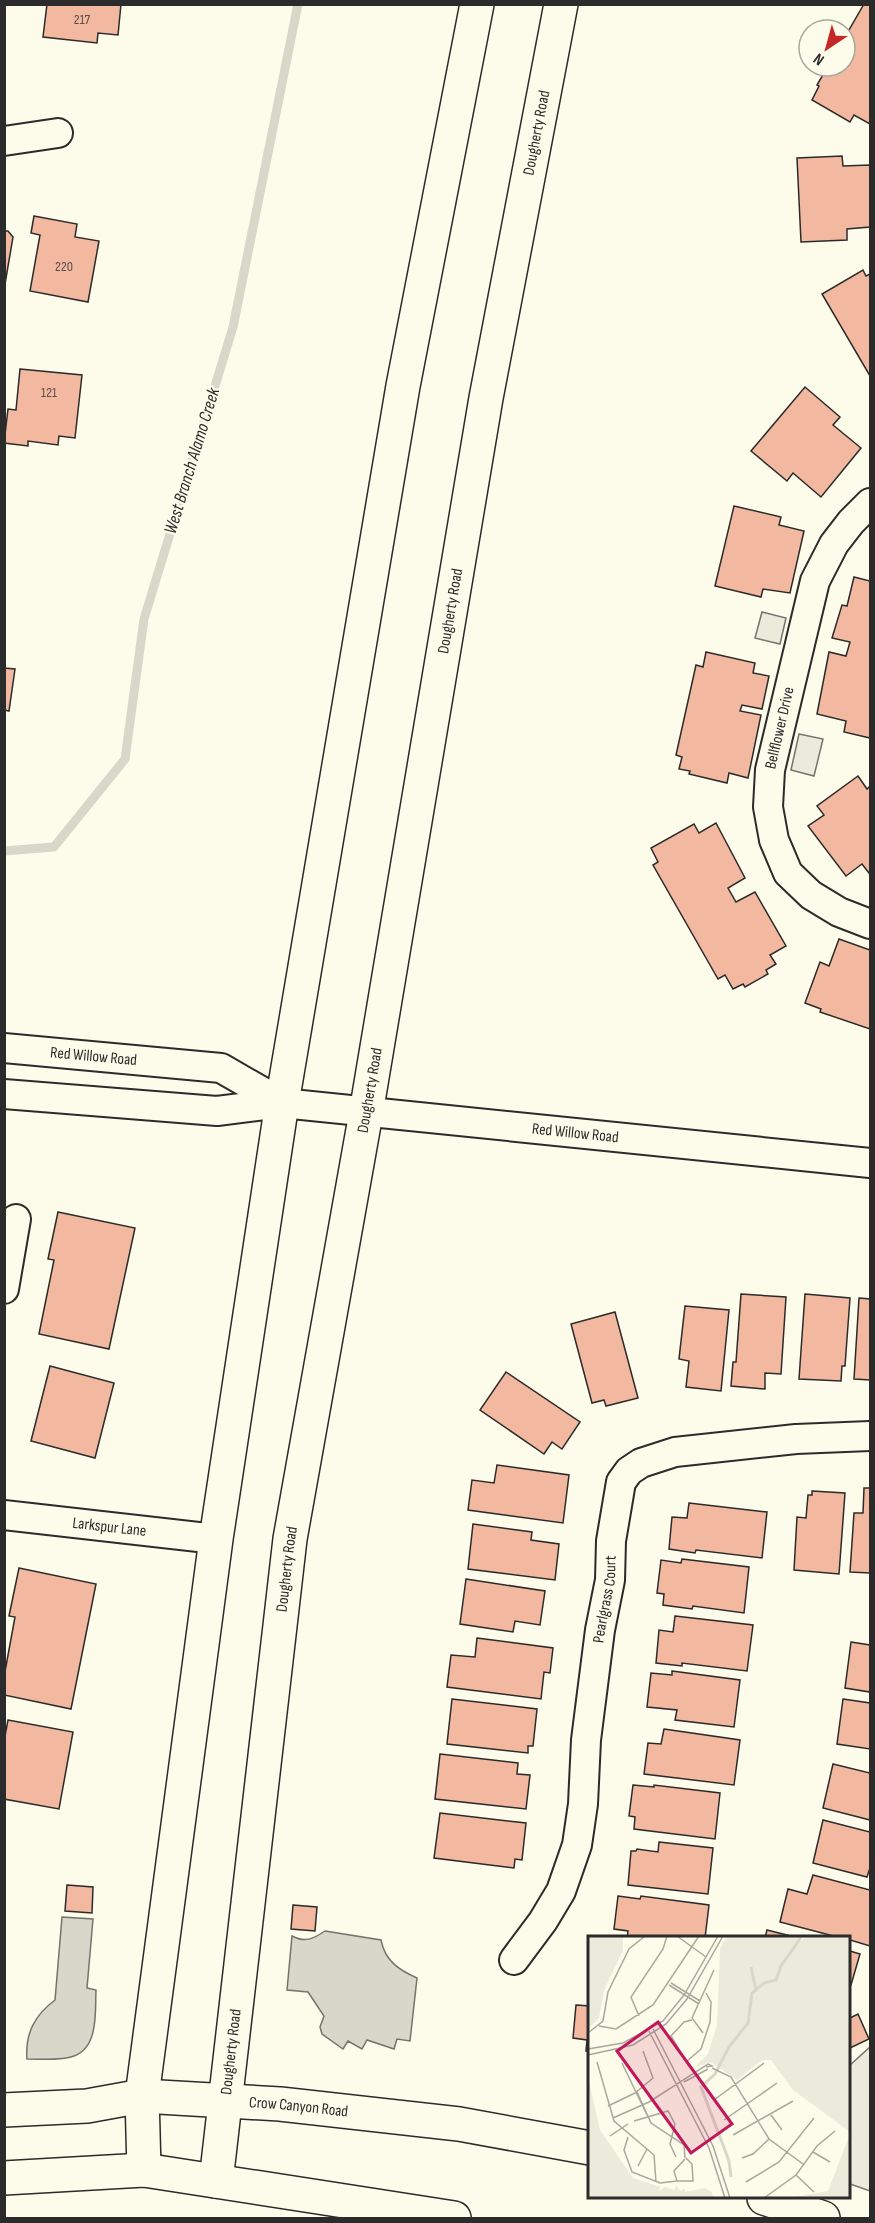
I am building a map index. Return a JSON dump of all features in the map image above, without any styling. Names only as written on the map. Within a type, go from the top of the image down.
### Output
[{"type":"main road","points":[[144,2170],[142,2096],[216,1539],[282,1103],[403,386],[477,4]]},
{"type":"main road","name":"Dougherty Road","points":[[216,2181],[290,1539],[366,1113],[486,398],[561,4]]},
{"type":"main road","name":"Crow Canyon Road","points":[[4,2110],[87,2106],[142,2096],[280,2104],[459,2124],[588,2148]]},
{"type":"main road","points":[[4,2178],[144,2170],[454,2218]]},
{"type":"main road","points":[[767,2199],[824,2218]]},
{"type":"street","points":[[4,141],[58,134]]},
{"type":"street","name":"Bellflower Drive","points":[[870,503],[850,522],[834,544],[815,581],[770,770],[768,807],[774,840],[788,873],[811,895],[839,912],[870,924]]},
{"type":"street","name":"Red Willow Road","points":[[4,1048],[221,1068],[282,1103]]},
{"type":"street","name":"Red Willow Road","points":[[4,1094],[217,1111],[282,1103],[870,1163]]},
{"type":"street","points":[[4,1289],[16,1219]]},
{"type":"street","name":"Pearlgrass Court","points":[[514,1960],[543,1921],[561,1891],[577,1845],[583,1804],[586,1740],[600,1630],[610,1580],[611,1541],[621,1482],[628,1471],[641,1463],[675,1452],[796,1439],[870,1436]]},
{"type":"street","name":"Larkspur Lane","points":[[4,1515],[216,1539]]},
{"type":"shaded area","points":[[762,612],[786,618],[780,644],[755,638]]},
{"type":"shaded area","points":[[799,734],[823,739],[814,776],[791,770]]},
{"type":"shaded area","points":[[62,1917],[93,1919],[87,1988],[96,1990],[92,2037],[82,2051],[69,2058],[27,2059],[28,2041],[33,2025],[42,2012],[55,2000]]},
{"type":"shaded area","points":[[325,1931],[381,1940],[389,1959],[404,1972],[417,1978],[410,2041],[397,2039],[394,2049],[367,2040],[362,2049],[348,2041],[343,2049],[322,2034],[320,2027],[324,2016],[308,1992],[287,1990],[292,1936],[309,1939]]},
{"type":"shaded area","points":[[870,2047],[870,2191],[851,2184],[851,2064]]},
{"type":"building","points":[[47,4],[121,4],[118,35],[98,33],[97,43],[43,37]]},
{"type":"building","points":[[864,4],[870,4],[870,124],[854,115],[850,122],[812,100],[821,78],[857,78],[856,18]]},
{"type":"building","points":[[842,156],[843,166],[870,165],[870,227],[847,229],[847,240],[801,242],[797,158]]},
{"type":"building","points":[[34,216],[77,224],[75,237],[99,241],[88,302],[30,291],[40,235],[31,233]]},
{"type":"building","points":[[4,231],[8,231],[13,237],[4,290]]},
{"type":"building","points":[[863,270],[866,276],[870,274],[870,376],[822,294]]},
{"type":"building","points":[[20,369],[82,375],[75,438],[59,436],[58,445],[28,441],[28,446],[4,443],[8,409],[16,410]]},
{"type":"building","points":[[805,387],[840,417],[833,425],[861,448],[821,497],[793,473],[787,481],[751,451]]},
{"type":"building","points":[[734,506],[781,517],[779,525],[804,531],[790,593],[763,589],[761,597],[715,586]]},
{"type":"building","points":[[854,577],[870,581],[870,738],[844,732],[846,721],[817,714],[829,652],[846,656],[850,642],[832,638],[842,605],[847,606]]},
{"type":"building","points":[[706,652],[755,663],[753,673],[769,676],[762,709],[742,705],[740,711],[761,715],[748,778],[729,773],[727,783],[689,774],[690,771],[679,769],[682,757],[676,755],[696,665],[703,667]]},
{"type":"building","points":[[4,668],[15,669],[9,711],[4,710]]},
{"type":"building","points":[[858,776],[867,789],[870,786],[870,872],[862,864],[846,876],[808,826],[824,815],[817,806]]},
{"type":"building","points":[[716,823],[745,878],[728,888],[736,902],[755,892],[786,946],[770,955],[776,964],[766,970],[768,974],[745,987],[743,984],[733,989],[725,975],[718,979],[653,865],[658,862],[651,848],[694,824],[699,833]]},
{"type":"building","points":[[839,939],[870,950],[870,1029],[820,1012],[821,1009],[805,1003],[820,962],[829,966]]},
{"type":"building","points":[[58,1212],[135,1228],[109,1349],[39,1334],[54,1260],[48,1259]]},
{"type":"building","points":[[741,1294],[786,1297],[781,1374],[765,1373],[765,1389],[731,1386],[733,1362],[736,1362]]},
{"type":"building","points":[[805,1294],[850,1298],[845,1366],[842,1366],[841,1381],[799,1379]]},
{"type":"building","points":[[859,1298],[870,1299],[870,1380],[854,1379]]},
{"type":"building","points":[[685,1306],[729,1310],[721,1391],[686,1387],[689,1361],[679,1359]]},
{"type":"building","points":[[615,1312],[638,1398],[606,1406],[604,1400],[592,1403],[571,1324]]},
{"type":"building","points":[[50,1366],[114,1383],[95,1458],[31,1441]]},
{"type":"building","points":[[506,1372],[580,1422],[562,1449],[552,1442],[544,1454],[480,1410]]},
{"type":"building","points":[[497,1465],[569,1475],[563,1523],[468,1510],[472,1480],[494,1483]]},
{"type":"building","points":[[864,1488],[870,1488],[870,1573],[850,1572],[854,1513],[863,1513]]},
{"type":"building","points":[[812,1491],[845,1493],[839,1574],[794,1570],[797,1517],[806,1518],[808,1495],[812,1495]]},
{"type":"building","points":[[689,1503],[767,1512],[762,1558],[669,1549],[672,1517],[687,1518]]},
{"type":"building","points":[[473,1524],[532,1532],[531,1540],[559,1544],[555,1580],[468,1569]]},
{"type":"building","points":[[682,1559],[749,1567],[744,1613],[693,1606],[692,1609],[663,1605],[664,1594],[657,1593],[661,1560],[681,1563]]},
{"type":"building","points":[[19,1568],[96,1584],[71,1709],[4,1695],[4,1677],[15,1617],[9,1616]]},
{"type":"building","points":[[466,1579],[545,1591],[540,1625],[515,1621],[513,1632],[460,1624]]},
{"type":"building","points":[[675,1616],[753,1625],[747,1671],[682,1663],[682,1666],[656,1663],[659,1630],[673,1632]]},
{"type":"building","points":[[477,1638],[553,1648],[550,1673],[544,1672],[541,1699],[447,1687],[451,1655],[475,1657]]},
{"type":"building","points":[[851,1642],[870,1645],[870,1692],[845,1688]]},
{"type":"building","points":[[672,1671],[740,1680],[734,1727],[675,1720],[677,1710],[647,1707],[651,1673],[672,1675]]},
{"type":"building","points":[[452,1699],[537,1709],[533,1746],[528,1746],[528,1753],[447,1744]]},
{"type":"building","points":[[843,1699],[870,1703],[870,1749],[837,1744]]},
{"type":"building","points":[[8,1720],[73,1732],[59,1809],[4,1799],[4,1741]]},
{"type":"building","points":[[664,1729],[740,1740],[734,1785],[644,1774],[648,1743],[661,1744]]},
{"type":"building","points":[[440,1754],[518,1763],[517,1774],[530,1775],[526,1809],[435,1799]]},
{"type":"building","points":[[833,1764],[870,1773],[870,1820],[823,1808]]},
{"type":"building","points":[[633,1785],[654,1787],[654,1785],[720,1793],[715,1839],[634,1829],[635,1817],[629,1816]]},
{"type":"building","points":[[440,1813],[526,1823],[522,1860],[515,1859],[514,1868],[434,1858]]},
{"type":"building","points":[[823,1820],[870,1832],[870,1868],[867,1877],[813,1863]]},
{"type":"building","points":[[659,1842],[713,1848],[708,1894],[628,1885],[631,1851],[637,1849],[658,1852]]},
{"type":"building","points":[[813,1875],[870,1890],[870,1946],[851,1940],[851,1936],[833,1936],[780,1922],[788,1889],[807,1894]]},
{"type":"building","points":[[67,1885],[93,1887],[92,1913],[65,1911]]},
{"type":"building","points":[[618,1896],[640,1899],[641,1896],[709,1905],[705,1936],[627,1936],[628,1931],[614,1929]]},
{"type":"building","points":[[293,1905],[317,1907],[315,1931],[291,1929]]},
{"type":"building","points":[[767,1930],[791,1936],[766,1936]]},
{"type":"building","points":[[851,1951],[860,1954],[851,1985]]},
{"type":"building","points":[[576,2005],[588,2006],[588,2051],[586,2051],[587,2040],[573,2038]]},
{"type":"building","points":[[858,2014],[869,2039],[851,2048],[851,2018]]},
{"type":"waterway","name":"West Branch Alamo Creek","points":[[4,851],[54,847],[125,759],[144,619],[233,327],[298,4]]}]
